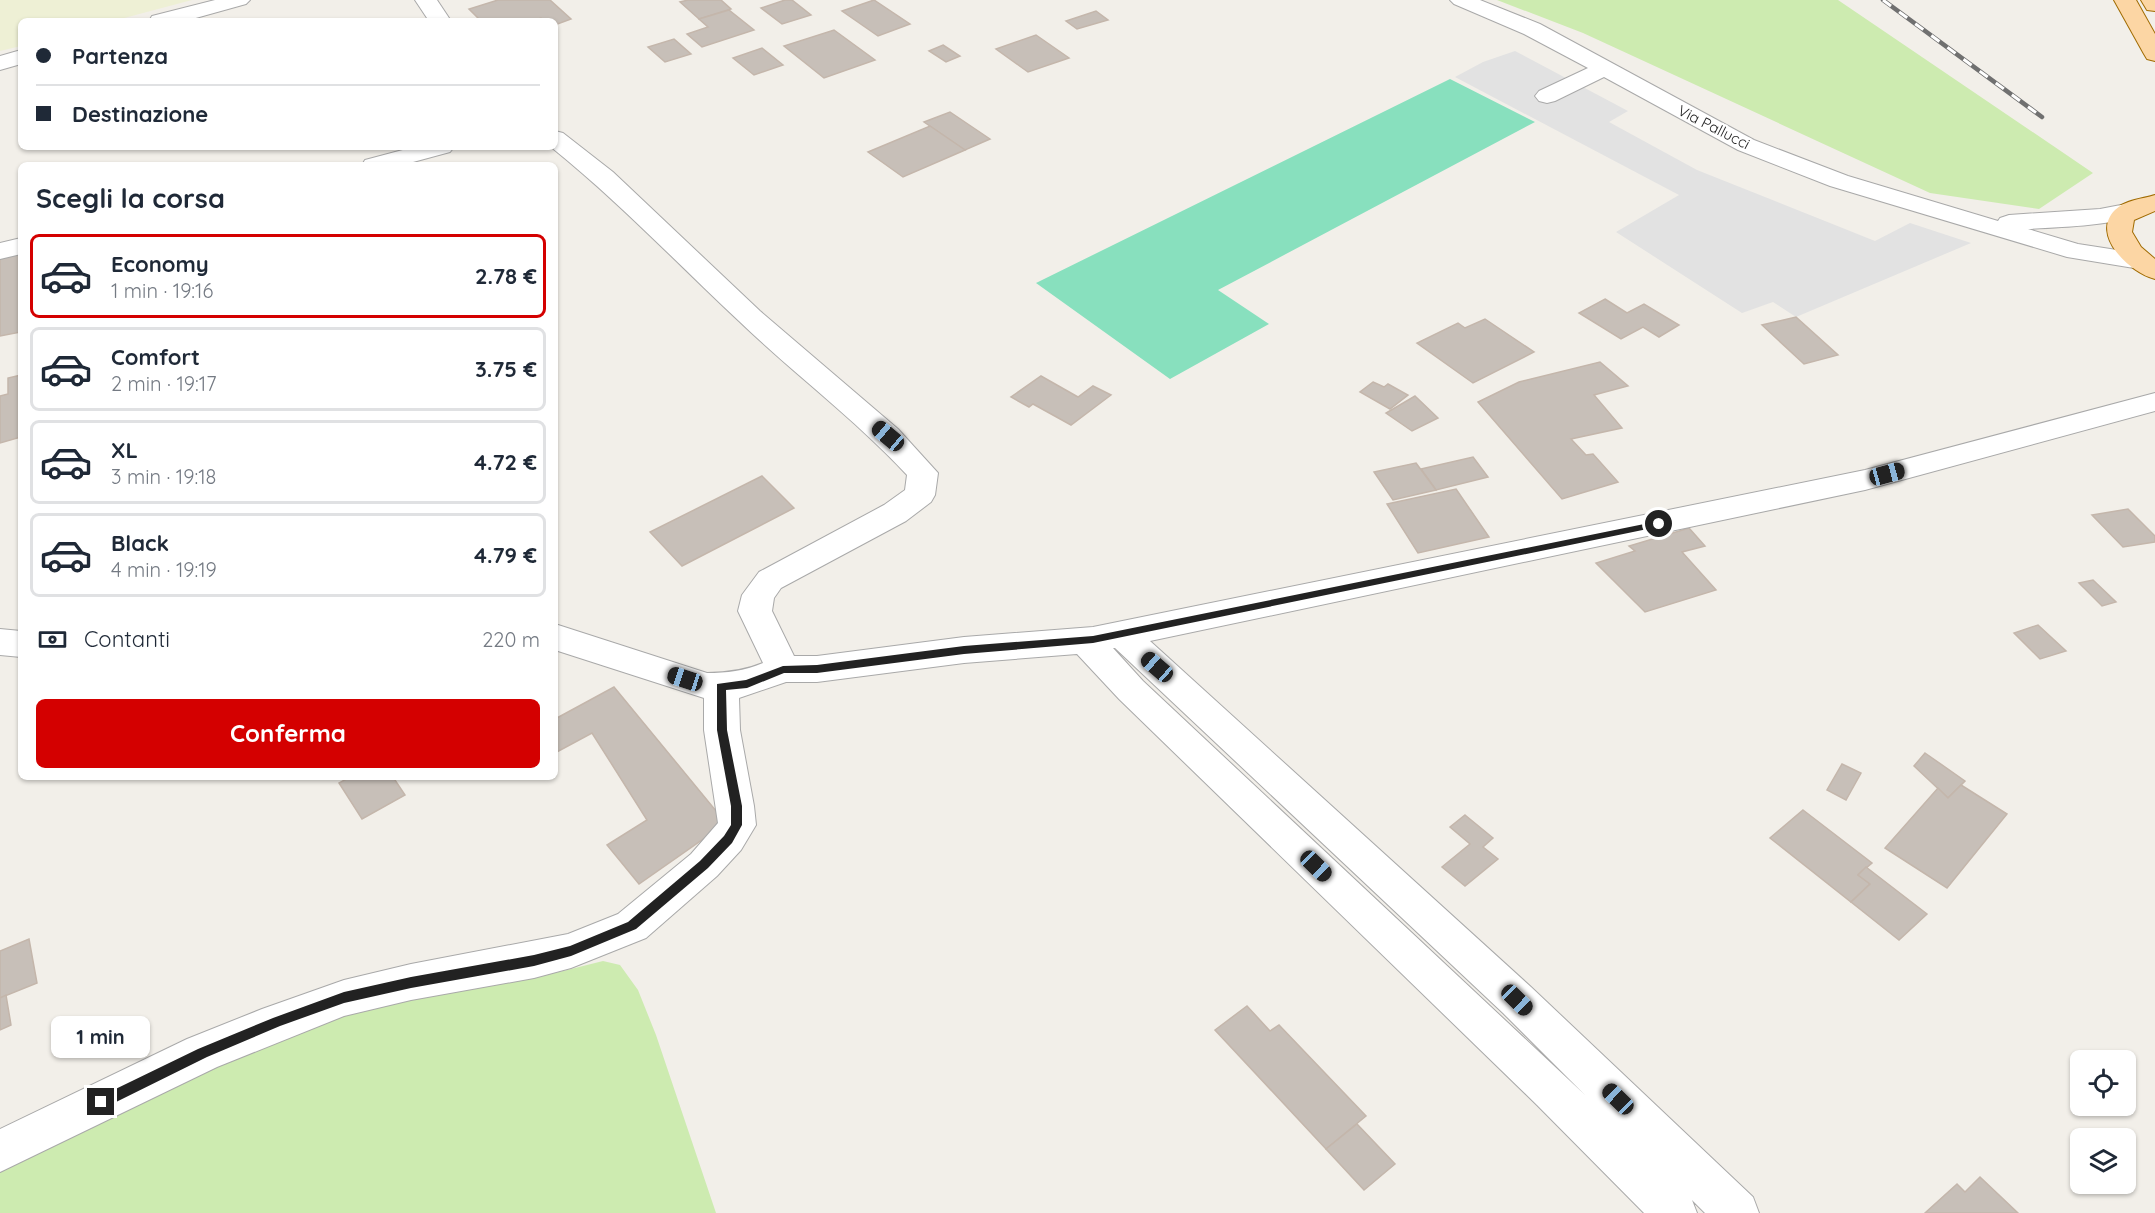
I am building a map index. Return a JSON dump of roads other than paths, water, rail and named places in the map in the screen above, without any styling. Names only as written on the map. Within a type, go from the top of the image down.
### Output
[{"type":"main road","points":[[2125,0],[2155,54]]},
{"type":"main road","points":[[2152,0],[2155,5]]},
{"type":"main road","points":[[2147,266],[2125,247],[2118,234],[2118,222],[2126,212],[2155,203]]},
{"type":"street","points":[[171,18],[239,0]]},
{"type":"street","points":[[426,0],[438,18]]},
{"type":"street","name":"Via Pallucci","points":[[1461,0],[1532,29],[1746,145],[1839,181],[1981,224],[2076,251],[2147,266]]},
{"type":"street","points":[[0,63],[18,58]]},
{"type":"street","points":[[1547,96],[1604,69]]},
{"type":"street","points":[[558,140],[604,177],[750,317],[888,436],[923,473],[920,495],[912,501],[895,513],[770,580],[758,595],[755,611],[783,669]]},
{"type":"street","points":[[385,162],[431,150]]},
{"type":"street","name":"Via Pallucci","points":[[1981,224],[2100,218],[2126,212]]},
{"type":"street","points":[[0,251],[18,247]]},
{"type":"street","points":[[558,638],[707,686],[721,687],[747,684],[783,669],[817,669],[964,650],[1102,637],[1681,520],[1865,480],[2155,402]]},
{"type":"street","points":[[1102,637],[1131,690],[1543,1083],[1675,1213]]},
{"type":"street","points":[[1102,637],[1517,1000],[1737,1213]]},
{"type":"street","points":[[0,642],[18,644]]},
{"type":"street","points":[[0,1151],[202,1053],[310,1010],[344,998],[411,982],[571,951],[632,926],[704,865],[728,840],[737,825],[736,806],[722,730],[721,687]]},
{"type":"railway","points":[[1883,0],[2042,117]]}]
